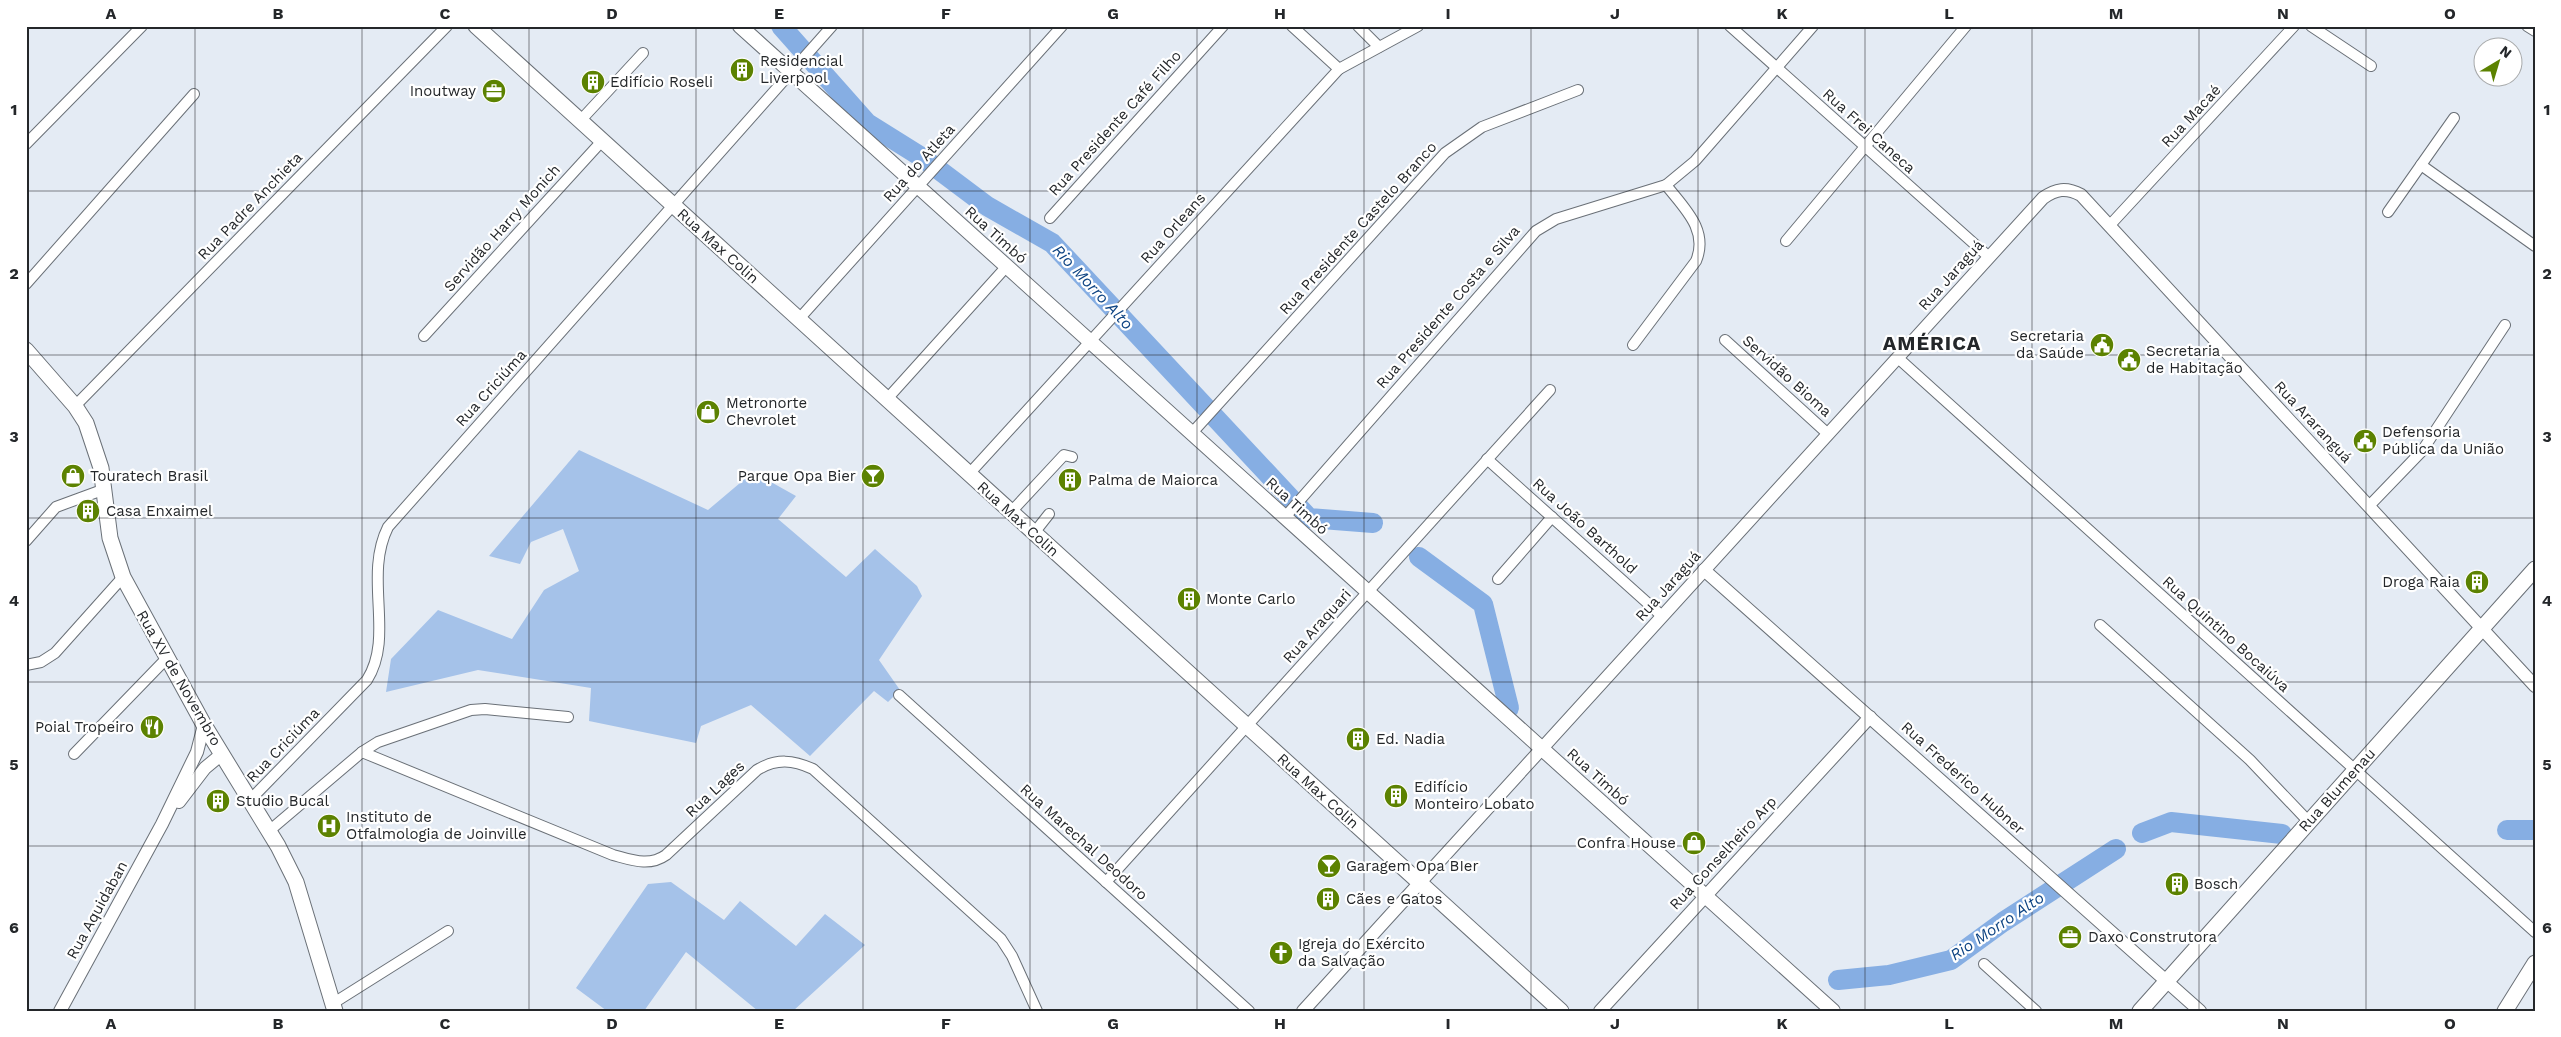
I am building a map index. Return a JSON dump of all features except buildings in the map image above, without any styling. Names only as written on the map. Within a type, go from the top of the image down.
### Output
[{"type":"main road","name":"Rua Max Colin","points":[[476,26],[1560,1011]]},
{"type":"main road","name":"Rua Timbó","points":[[740,26],[796,68],[1090,342],[1192,433],[1288,513],[1368,592],[1833,1011]]},
{"type":"main road","name":"Rua XV de Novembro","points":[[26,350],[75,406],[92,436],[105,489],[110,538],[123,577],[204,725],[269,831],[302,896],[333,1007]]},
{"type":"main road","name":"Rua Blumenau","points":[[2140,1011],[2535,569]]},
{"type":"main road","points":[[2505,1011],[2535,963]]},
{"type":"street","points":[[26,144],[142,26]]},
{"type":"street","name":"Rua Padre Anchieta","points":[[75,406],[447,26]]},
{"type":"street","name":"Rua Criciúma","points":[[250,800],[367,680],[373,671],[379,646],[378,552],[388,527],[832,26]]},
{"type":"street","name":"Rua do Atleta","points":[[799,319],[1062,26]]},
{"type":"street","name":"Rua Presidente Café Filho","points":[[1050,218],[1223,26]]},
{"type":"street","points":[[1292,26],[1339,69]]},
{"type":"street","points":[[1358,26],[1379,47]]},
{"type":"street","name":"Rua Orleans","points":[[969,474],[1339,69],[1418,26]]},
{"type":"street","name":"Rua Frei Caneca","points":[[1730,26],[1989,257]]},
{"type":"street","name":"Rua Presidente Costa e Silva","points":[[1288,513],[1536,231],[1556,219],[1666,185],[1689,167],[1814,26]]},
{"type":"street","points":[[1786,240],[1966,26]]},
{"type":"street","name":"Rua Macaé","points":[[2110,225],[2294,26]]},
{"type":"street","points":[[2311,26],[2371,66]]},
{"type":"street","points":[[2528,26],[2535,31]]},
{"type":"street","points":[[580,121],[643,53]]},
{"type":"street","name":"Rua Presidente Castelo Branco","points":[[1192,433],[1445,153],[1482,127],[1578,90]]},
{"type":"street","points":[[26,284],[194,94]]},
{"type":"street","points":[[2388,212],[2454,118]]},
{"type":"street","name":"Servidão Harry Monich","points":[[424,336],[602,141]]},
{"type":"street","points":[[2421,165],[2535,246]]},
{"type":"street","points":[[1633,345],[1696,261],[1701,249],[1700,236],[1695,224],[1666,185]]},
{"type":"street","name":"Rua Araranguá","points":[[2061,189],[2072,190],[2081,195],[2110,225],[2535,686]]},
{"type":"street","name":"Rua Jaraguá","points":[[1302,1011],[2043,198],[2061,189]]},
{"type":"street","points":[[887,399],[1007,266]]},
{"type":"street","points":[[2369,506],[2422,451],[2505,325]]},
{"type":"street","name":"Servidão Bioma","points":[[1725,340],[1828,434]]},
{"type":"street","name":"Rua Quintino Bocaiúva","points":[[1898,358],[2535,932]]},
{"type":"street","name":"Rua Araquari","points":[[1106,882],[1550,390]]},
{"type":"street","points":[[1011,512],[1064,455],[1072,457]]},
{"type":"street","name":"Rua João Barthold","points":[[1487,459],[1662,616]]},
{"type":"street","points":[[26,542],[61,504],[105,489]]},
{"type":"street","points":[[1034,533],[1050,514]]},
{"type":"street","points":[[1498,579],[1552,518]]},
{"type":"street","name":"Rua Frederico Hubner","points":[[1704,570],[2200,1011]]},
{"type":"street","points":[[26,665],[41,662],[55,653],[123,577]]},
{"type":"street","points":[[2100,625],[2250,760],[2309,822]]},
{"type":"street","points":[[74,754],[167,658]]},
{"type":"street","name":"Rua Marechal Deodoro","points":[[899,695],[1249,1011]]},
{"type":"street","points":[[269,831],[362,752],[394,735],[471,710],[485,709],[568,717]]},
{"type":"street","name":"Rua Conselheiro Arp","points":[[1600,1011],[1870,717]]},
{"type":"street","name":"Rua Aquidaban","points":[[60,1011],[162,824],[197,752],[204,725]]},
{"type":"street","name":"Rua Lages","points":[[362,752],[613,855],[645,863],[658,860],[666,854],[758,770],[769,763],[784,761],[799,763],[814,769],[1001,940],[1012,956],[1037,1011]]},
{"type":"street","name":"Rua Aquidaban","points":[[162,824],[205,768],[222,754]]},
{"type":"street","points":[[333,1007],[448,931]]},
{"type":"street","points":[[1984,964],[2036,1011]]},
{"type":"shaded area","points":[[579,450],[708,510],[753,472],[796,496],[778,519],[846,577],[875,549],[917,586],[922,596],[879,660],[900,690],[888,702],[874,691],[810,756],[751,705],[701,726],[696,743],[589,721],[591,688],[478,670],[386,692],[391,659],[438,610],[512,639],[544,590],[579,571],[563,529],[531,542],[520,564],[489,556]]},
{"type":"shaded area","points":[[671,882],[724,920],[740,901],[796,946],[825,914],[865,945],[793,1011],[758,1011],[686,952],[644,1011],[607,1011],[576,988],[648,884]]},
{"type":"waterway","name":"Rio Morro Alto","points":[[781,26],[867,123],[923,158],[987,206],[1052,243],[1309,518],[1373,523]]},
{"type":"waterway","name":"Rio Morro Alto","points":[[1419,557],[1483,604],[1509,708]]},
{"type":"waterway","name":"Rio Morro Alto","points":[[2142,833],[2171,822],[2282,834]]},
{"type":"waterway","name":"Rio Morro Alto","points":[[2507,830],[2535,830]]},
{"type":"waterway","name":"Rio Morro Alto","points":[[1838,980],[1889,975],[1951,960],[2003,922],[2116,849]]},
{"type":"place","name":"Residencial Liverpool","points":[[742,70]]},
{"type":"place","name":"Edifício Roseli","points":[[593,82]]},
{"type":"place","name":"Inoutway","points":[[494,91]]},
{"type":"place","name":"Secretaria da Saúde","points":[[2102,345]]},
{"type":"place","name":"Secretaria de Habitação","points":[[2129,360]]},
{"type":"place","name":"Metronorte Chevrolet","points":[[708,412]]},
{"type":"place","name":"Defensoria Pública da União","points":[[2365,441]]},
{"type":"place","name":"Touratech Brasil","points":[[73,476]]},
{"type":"place","name":"Parque Opa Bier","points":[[873,476]]},
{"type":"place","name":"Palma de Maiorca","points":[[1070,480]]},
{"type":"place","name":"Casa Enxaimel","points":[[88,511]]},
{"type":"place","name":"Droga Raia","points":[[2477,582]]},
{"type":"place","name":"Monte Carlo","points":[[1189,599]]},
{"type":"place","name":"Poial Tropeiro","points":[[152,727]]},
{"type":"place","name":"Ed. Nadia","points":[[1358,739]]},
{"type":"place","name":"Edifício Monteiro Lobato","points":[[1396,796]]},
{"type":"place","name":"Studio Bucal","points":[[218,801]]},
{"type":"place","name":"Instituto de Otfalmologia de Joinville","points":[[329,826]]},
{"type":"place","name":"Confra House","points":[[1694,843]]},
{"type":"place","name":"Garagem Opa BIer","points":[[1329,866]]},
{"type":"place","name":"Bosch","points":[[2177,884]]},
{"type":"place","name":"Cães e Gatos","points":[[1328,899]]},
{"type":"place","name":"Daxo Construtora","points":[[2070,937]]},
{"type":"place","name":"Igreja do Exército da Salvação","points":[[1281,953]]},
{"type":"district","name":"AMÉRICA","points":[[1932,343]]}]
